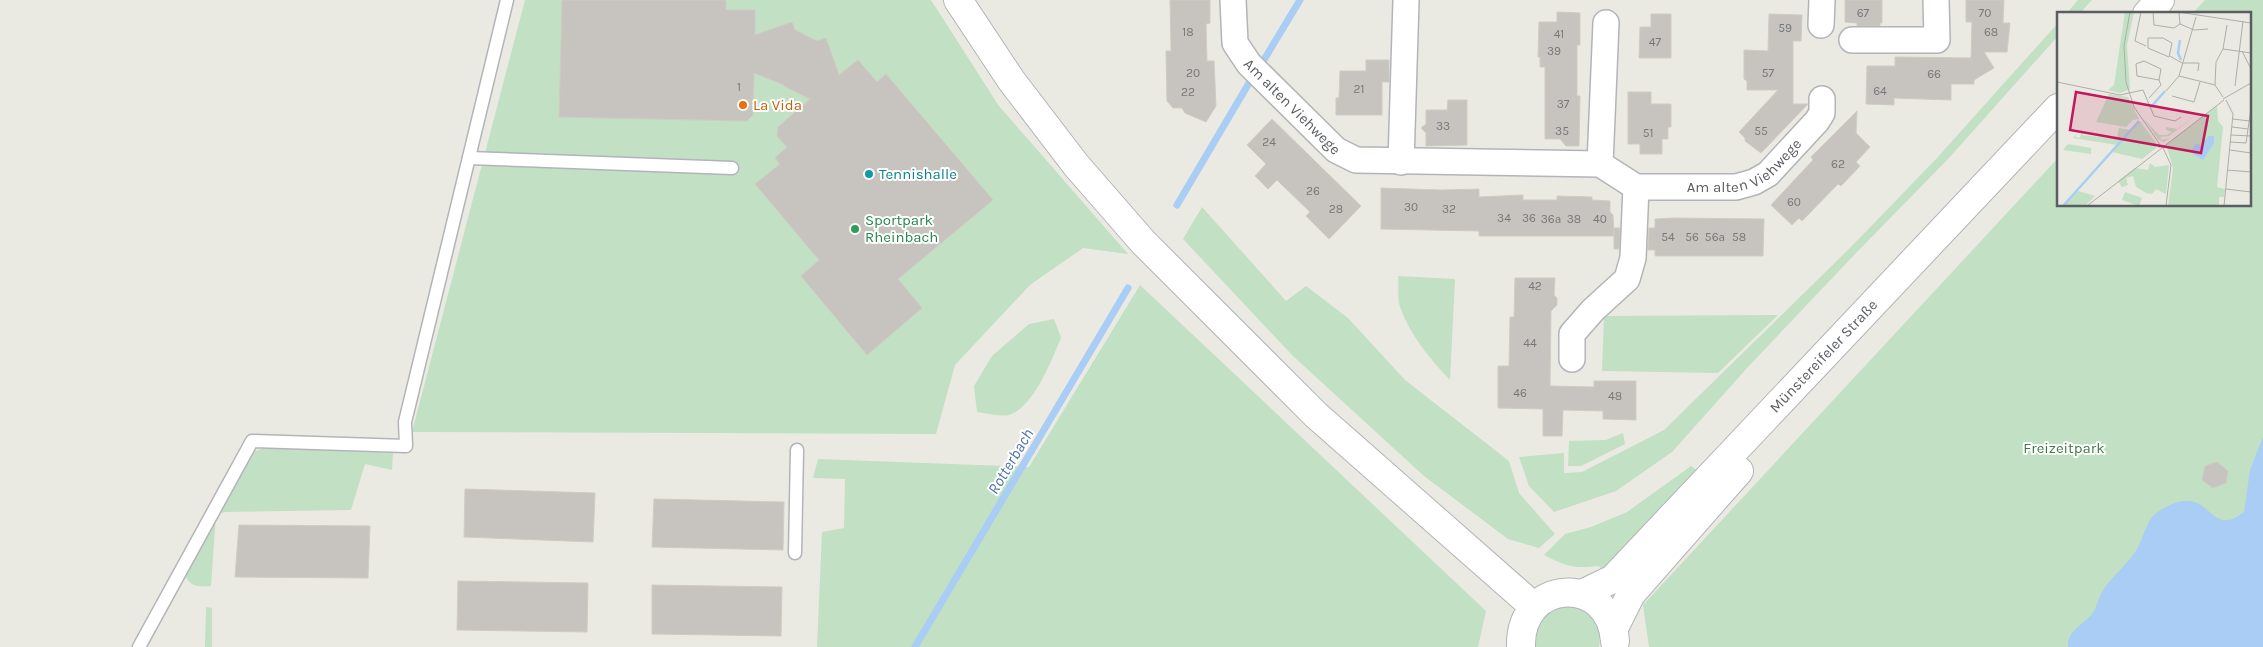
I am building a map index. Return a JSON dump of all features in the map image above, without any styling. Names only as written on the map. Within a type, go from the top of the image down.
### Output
[{"type":"main road","points":[[958,0],[1011,80],[1076,165],[1143,242],[1316,415],[1533,606]]},
{"type":"main road","points":[[2149,12],[2160,0]]},
{"type":"main road","points":[[2170,12],[2181,0]]},
{"type":"main road","name":"Münstereifeler Straße","points":[[1582,594],[1613,579],[2057,109]]},
{"type":"main road","name":"Münstereifeler Straße","points":[[1614,638],[1631,594],[1724,487],[2057,132]]},
{"type":"main road","points":[[1521,647],[1522,625],[1533,606],[1548,596],[1565,592],[1582,594],[1597,602],[1608,614],[1614,638]]},
{"type":"street","name":"Am alten Viehwege","points":[[1233,0],[1235,43],[1249,64],[1336,150],[1356,160],[1600,164]]},
{"type":"street","points":[[1821,26],[1822,0]]},
{"type":"street","points":[[1852,40],[1937,40],[1936,0]]},
{"type":"street","points":[[1401,162],[1406,1]]},
{"type":"street","points":[[1572,359],[1572,334],[1593,310],[1627,279],[1634,258],[1636,187],[1600,164],[1606,23]]},
{"type":"street","name":"Am alten Viehwege","points":[[1636,187],[1736,187],[1754,182],[1768,174],[1817,122],[1822,112],[1822,100]]},
{"type":"lane","points":[[139,647],[252,441],[406,446],[405,422],[507,0]]},
{"type":"lane","points":[[469,158],[732,168]]},
{"type":"lane","points":[[795,553],[797,450]]},
{"type":"green space","name":"Sportpark Rheinbach","points":[[525,0],[931,0],[999,106],[1128,254],[1083,248],[1030,285],[955,365],[936,434],[412,432]]},
{"type":"green space","points":[[2078,0],[2092,0],[2081,12],[2068,12]]},
{"type":"green space","name":"Freizeitpark","points":[[2205,0],[2263,0],[2263,647],[1649,647],[1643,605],[2057,159],[2057,206],[2250,206],[2250,12],[2194,12]]},
{"type":"green space","points":[[2057,24],[2057,37],[1949,158],[1748,367],[1672,452],[1616,491],[1554,512],[1529,486],[1519,457],[1564,453],[1564,473],[1582,472],[1664,430],[1850,248],[1936,159]]},
{"type":"green space","points":[[1202,207],[1286,301],[1306,286],[1348,318],[1405,380],[1509,461],[1519,493],[1555,534],[1539,548],[1508,539],[1424,476],[1293,356],[1183,239]]},
{"type":"green space","points":[[1398,276],[1455,279],[1450,380],[1421,346],[1404,317],[1399,303]]},
{"type":"green space","points":[[1140,285],[1486,611],[1478,647],[817,647],[822,532],[844,528],[845,479],[813,478],[818,459],[1029,467]]},
{"type":"green space","points":[[1778,315],[1718,373],[1602,371],[1604,316]]},
{"type":"green space","points":[[1054,319],[1061,338],[1041,382],[1026,403],[1009,415],[977,412],[974,386],[992,356],[1029,324]]},
{"type":"green space","points":[[1623,433],[1625,444],[1581,466],[1568,466],[1569,441],[1606,440]]},
{"type":"green space","points":[[264,448],[393,453],[392,470],[365,464],[351,510],[226,512],[216,514],[253,452]]},
{"type":"green space","points":[[1691,466],[1703,475],[1612,575],[1598,566],[1570,566],[1544,555],[1565,534],[1591,527],[1627,512]]},
{"type":"green space","points":[[216,514],[211,586],[195,585],[189,582],[185,575]]},
{"type":"green space","points":[[1573,604],[1595,620],[1599,631],[1599,647],[1531,647],[1540,613]]},
{"type":"green space","points":[[206,607],[212,608],[212,647],[205,647]]},
{"type":"water","points":[[2263,437],[2263,647],[2068,647],[2068,641],[2073,632],[2095,610],[2105,588],[2137,549],[2151,518],[2162,509],[2184,501],[2194,502],[2223,520],[2232,519],[2244,512],[2250,470]]},
{"type":"building","points":[[562,0],[726,0],[726,10],[755,10],[755,35],[792,22],[795,30],[817,41],[826,38],[839,75],[858,60],[877,82],[886,74],[993,200],[898,279],[922,308],[867,355],[801,276],[819,260],[755,184],[780,164],[775,158],[787,147],[777,136],[778,127],[810,99],[784,85],[754,73],[753,115],[747,121],[559,117]]},
{"type":"building","points":[[1170,0],[1210,0],[1210,23],[1206,24],[1207,61],[1214,61],[1216,106],[1206,122],[1185,113],[1182,108],[1173,108],[1167,101],[1166,51],[1171,51]]},
{"type":"building","points":[[1845,0],[1882,0],[1882,23],[1880,23],[1880,26],[1857,26],[1857,23],[1845,22]]},
{"type":"building","points":[[1966,0],[2004,0],[2003,23],[2010,23],[2007,52],[1984,52],[1994,68],[1974,80],[1974,84],[1951,84],[1951,100],[1894,98],[1894,105],[1866,104],[1867,66],[1895,66],[1895,57],[1971,58],[1972,22],[1966,22]]},
{"type":"building","points":[[1557,12],[1580,13],[1580,45],[1577,45],[1577,96],[1580,96],[1579,146],[1566,146],[1560,139],[1545,139],[1545,67],[1540,67],[1540,57],[1538,57],[1539,22],[1557,22]]},
{"type":"building","points":[[1651,14],[1671,14],[1671,58],[1639,58],[1640,27],[1651,27]]},
{"type":"building","points":[[1769,14],[1802,15],[1801,41],[1793,41],[1793,104],[1808,104],[1761,153],[1745,141],[1745,138],[1739,132],[1778,90],[1747,90],[1747,81],[1744,79],[1744,50],[1768,51]]},
{"type":"building","points":[[1366,60],[1389,60],[1389,82],[1382,82],[1382,115],[1336,115],[1336,98],[1339,98],[1340,71],[1366,71]]},
{"type":"building","points":[[1628,92],[1651,92],[1651,104],[1671,104],[1671,127],[1668,127],[1668,139],[1662,139],[1662,154],[1640,154],[1640,144],[1628,144]]},
{"type":"building","points":[[1448,100],[1467,100],[1467,145],[1426,146],[1426,133],[1421,128],[1426,124],[1426,110],[1447,110]]},
{"type":"building","points":[[1857,111],[1856,133],[1870,147],[1856,162],[1860,166],[1841,186],[1838,184],[1802,221],[1799,218],[1792,225],[1771,205],[1813,160],[1811,157]]},
{"type":"building","points":[[1272,119],[1361,206],[1329,239],[1306,216],[1310,212],[1277,180],[1268,189],[1255,176],[1266,164],[1247,145]]},
{"type":"building","points":[[1381,188],[1479,189],[1479,197],[1523,195],[1523,200],[1557,200],[1557,196],[1592,197],[1592,200],[1610,201],[1614,236],[1479,236],[1479,231],[1381,229]]},
{"type":"building","points":[[1655,219],[1764,219],[1763,256],[1655,256],[1655,250],[1648,250],[1649,228],[1655,228]]},
{"type":"building","points":[[1614,228],[1620,228],[1619,249],[1614,249]]},
{"type":"building","points":[[1515,278],[1555,278],[1554,295],[1557,298],[1557,305],[1551,311],[1550,386],[1594,387],[1594,381],[1636,381],[1636,420],[1603,419],[1603,411],[1563,410],[1562,436],[1543,436],[1543,409],[1498,408],[1498,366],[1509,366],[1510,317],[1514,317]]},
{"type":"building","points":[[2217,462],[2228,471],[2226,483],[2213,488],[2202,480],[2205,466]]},
{"type":"building","points":[[465,489],[595,493],[593,542],[464,537]]},
{"type":"building","points":[[654,499],[784,502],[783,550],[652,547]]},
{"type":"building","points":[[239,525],[370,526],[368,578],[235,577]]},
{"type":"building","points":[[458,581],[588,583],[587,632],[457,630]]},
{"type":"building","points":[[652,585],[782,587],[781,636],[652,634]]},
{"type":"waterway","name":"Rotterbach","points":[[1262,63],[1300,0]]},
{"type":"waterway","name":"Rotterbach","points":[[1177,205],[1249,83]]},
{"type":"waterway","name":"Rotterbach","points":[[915,647],[1128,288]]},
{"type":"place","name":"La Vida","points":[[743,105]]},
{"type":"place","name":"Tennishalle","points":[[869,174]]},
{"type":"place","name":"Sportpark Rheinbach","points":[[855,229]]}]
